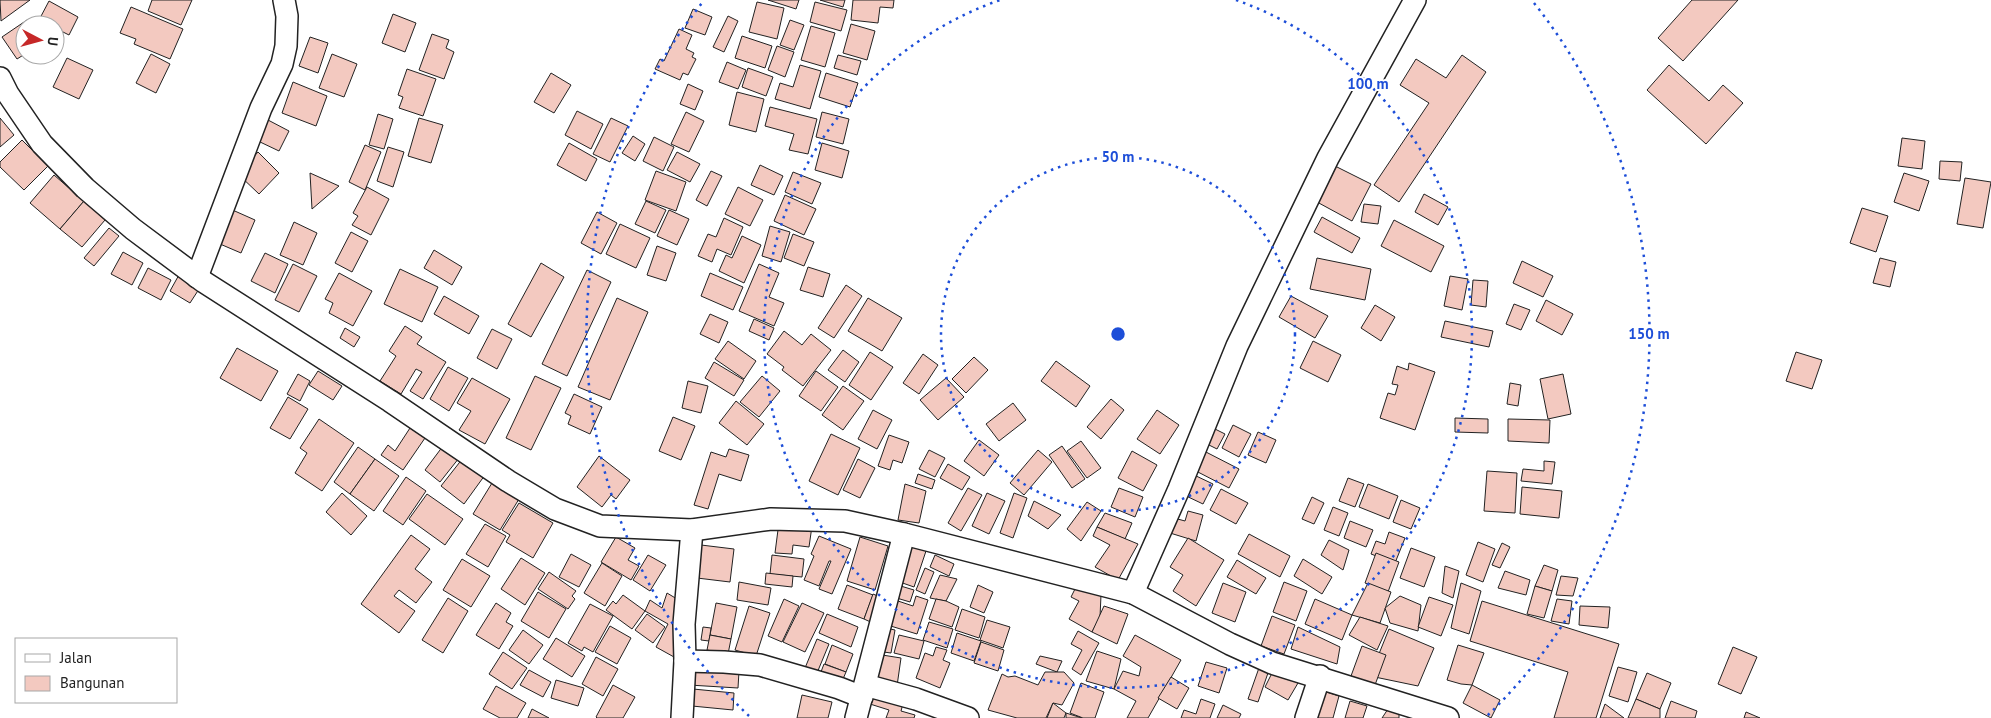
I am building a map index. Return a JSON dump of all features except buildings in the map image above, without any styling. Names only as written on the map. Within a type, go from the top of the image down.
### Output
[{"type":"street","points":[[197,277],[261,108],[282,64],[286,46],[287,16],[284,0]]},
{"type":"street","points":[[1134,593],[1179,489],[1237,346],[1328,158],[1415,0]]},
{"type":"street","points":[[0,78],[8,94],[42,144],[85,188],[133,229],[197,277],[390,401],[508,481],[555,509],[600,526],[692,530],[771,519],[845,521],[904,534],[1134,593],[1230,644],[1272,663],[1320,676],[1448,718]]},
{"type":"street","points":[[682,718],[685,662],[684,624],[692,530]]},
{"type":"street","points":[[856,718],[904,534]]},
{"type":"street","points":[[685,662],[724,662],[760,665],[839,688],[916,699],[968,718]]},
{"type":"street","points":[[1306,718],[1320,676]]}]
